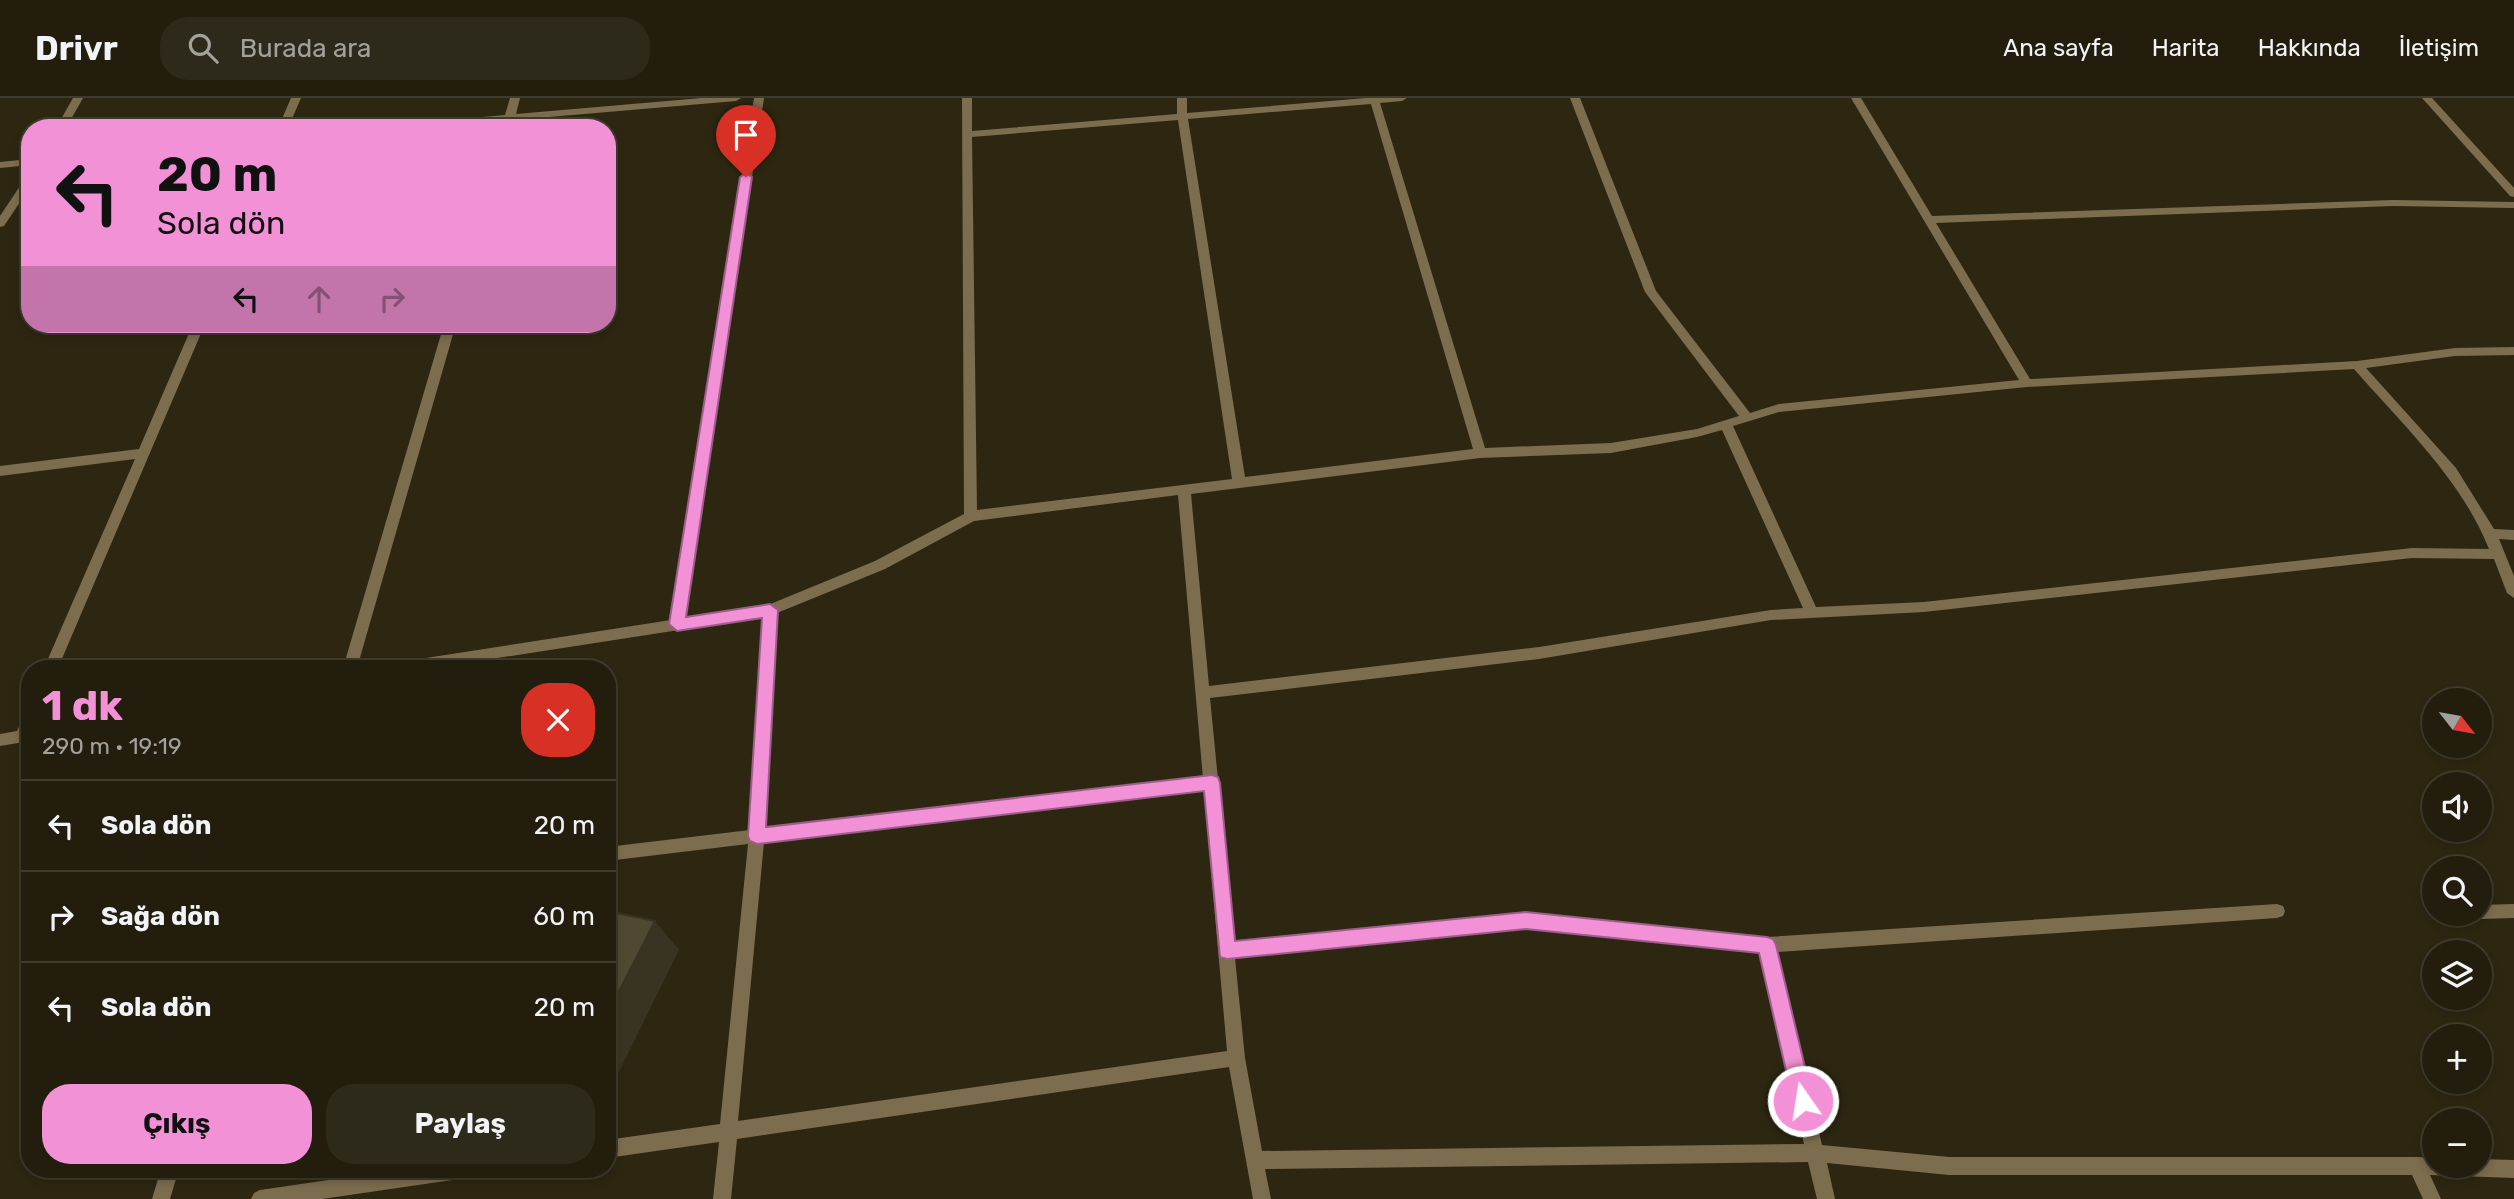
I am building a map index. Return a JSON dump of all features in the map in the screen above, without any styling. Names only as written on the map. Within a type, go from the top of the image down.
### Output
[{"type":"street","points":[[66,119],[78,98]]},
{"type":"street","points":[[287,119],[296,98]]},
{"type":"street","points":[[510,117],[515,98]]},
{"type":"street","points":[[489,119],[736,98]]},
{"type":"street","points":[[677,624],[759,98]]},
{"type":"street","points":[[967,98],[971,516]]},
{"type":"street","points":[[1182,98],[1182,115],[1239,482]]},
{"type":"street","points":[[968,134],[1402,98]]},
{"type":"street","points":[[1575,98],[1651,292],[1747,418]]},
{"type":"street","points":[[1856,98],[2027,383]]},
{"type":"street","points":[[2427,98],[2514,194]]},
{"type":"street","points":[[1375,99],[1480,453]]},
{"type":"street","points":[[0,165],[21,163]]},
{"type":"street","points":[[0,224],[21,192]]},
{"type":"street","points":[[1928,220],[2393,203],[2514,205]]},
{"type":"street","points":[[54,660],[195,333]]},
{"type":"street","points":[[353,660],[447,333]]},
{"type":"street","points":[[450,660],[770,610],[880,565],[971,516],[1480,453],[1611,449],[1697,433],[1779,408],[2027,383],[2357,365],[2455,352],[2514,351]]},
{"type":"street","points":[[2357,365],[2452,471],[2490,534],[2514,593]]},
{"type":"street","points":[[1726,424],[1812,613]]},
{"type":"street","points":[[0,471],[143,453]]},
{"type":"street","points":[[1184,489],[1236,1058],[1262,1199]]},
{"type":"street","points":[[2490,534],[2514,535]]},
{"type":"street","points":[[1204,693],[1539,653],[1771,615],[1924,607],[2412,552],[2499,554]]},
{"type":"street","points":[[722,1199],[757,836],[770,610]]},
{"type":"street","points":[[0,740],[21,737]]},
{"type":"street","points":[[616,853],[1212,783]]},
{"type":"street","points":[[1227,951],[1526,920],[1767,945],[2277,911]]},
{"type":"street","points":[[2492,912],[2514,911]]},
{"type":"street","points":[[1767,945],[1826,1199]]},
{"type":"street","points":[[616,1148],[1236,1058]]},
{"type":"street","points":[[1254,1160],[1815,1153],[1949,1167],[2417,1166],[2514,1169]]},
{"type":"street","points":[[2417,1166],[2432,1199]]},
{"type":"street","points":[[161,1199],[167,1178]]},
{"type":"street","points":[[260,1199],[404,1178]]},
{"type":"building","points":[[616,913],[655,921],[616,997]]},
{"type":"route","points":[[746,177],[677,624],[770,610],[757,836],[1212,783],[1227,951],[1526,920],[1767,945],[1803,1101]]}]
